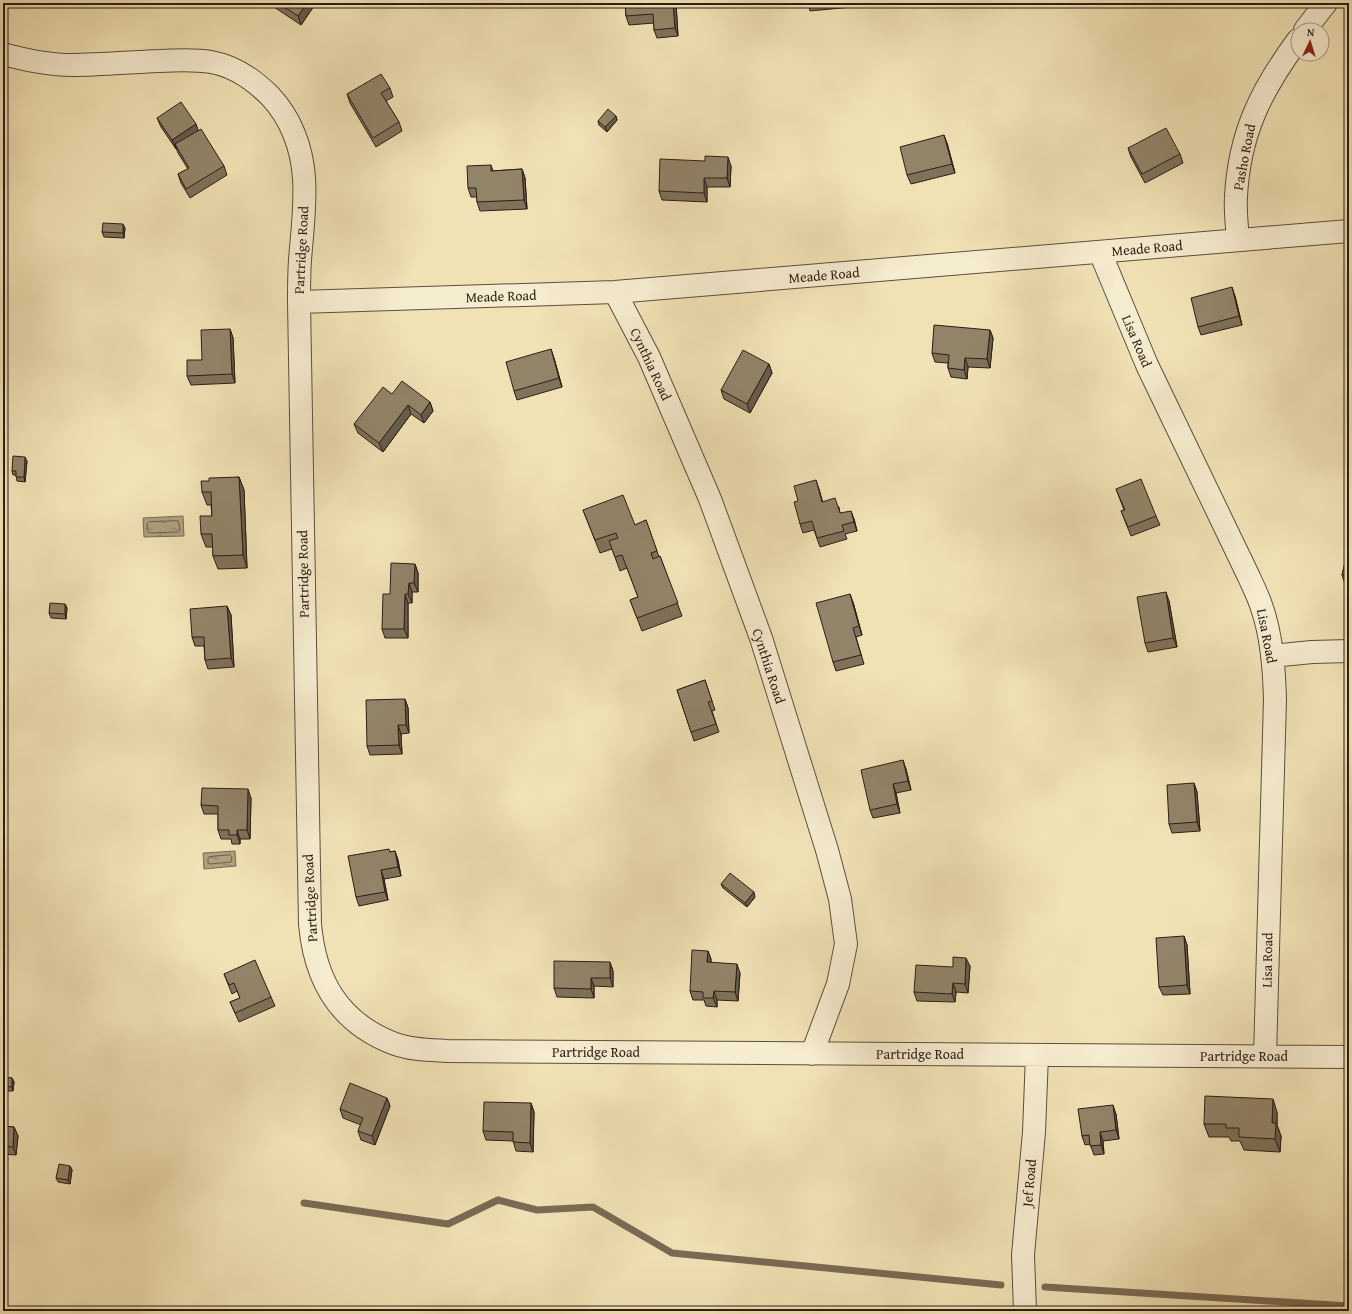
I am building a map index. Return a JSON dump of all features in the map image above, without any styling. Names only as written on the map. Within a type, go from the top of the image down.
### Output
[{"type":"street","points":[[1311,22],[1326,3]]},
{"type":"street","name":"Pasho Road","points":[[1238,240],[1236,197],[1241,158],[1249,123],[1272,76],[1290,51]]},
{"type":"street","name":"Partridge Road","points":[[3,54],[45,63],[71,65],[177,60],[212,62],[227,66],[245,75],[262,88],[279,106],[292,127],[299,150],[304,178],[304,204],[299,263],[299,302],[310,924],[313,950],[325,984],[332,996],[351,1018],[379,1037],[396,1044],[418,1049],[447,1051],[1349,1057]]},
{"type":"street","name":"Meade Road","points":[[299,302],[615,292],[1349,231]]},
{"type":"street","name":"Lisa Road","points":[[1100,252],[1147,365],[1249,577],[1261,605],[1268,631],[1272,656],[1275,699],[1265,1056]]},
{"type":"street","name":"Cynthia Road","points":[[615,292],[649,357],[712,507],[761,638],[827,850],[840,899],[846,944],[838,984],[812,1054]]},
{"type":"street","points":[[1272,656],[1312,652],[1349,651]]},
{"type":"street","name":"Jef Road","points":[[1025,1311],[1023,1255],[1034,1132],[1037,1055]]},
{"type":"water","points":[[183,516],[184,536],[144,537],[143,518]]},
{"type":"water","points":[[235,851],[236,866],[204,869],[203,853]]},
{"type":"building","points":[[278,3],[307,3],[298,16]]},
{"type":"building","points":[[625,3],[673,3],[675,28],[654,30],[653,14],[626,16]]},
{"type":"building","points":[[381,74],[390,88],[381,93],[399,122],[373,138],[347,94]]},
{"type":"building","points":[[181,102],[196,124],[172,140],[157,118]]},
{"type":"building","points":[[608,109],[616,116],[605,127],[598,121]]},
{"type":"building","points":[[1166,128],[1180,154],[1142,174],[1128,148]]},
{"type":"building","points":[[201,129],[224,166],[186,189],[178,174],[189,168],[175,144]]},
{"type":"building","points":[[944,135],[952,164],[907,175],[900,147]]},
{"type":"building","points":[[705,156],[728,157],[727,178],[704,178],[704,193],[659,191],[660,159],[705,161]]},
{"type":"building","points":[[491,165],[491,171],[522,169],[524,200],[477,202],[476,188],[468,188],[467,166]]},
{"type":"building","points":[[103,223],[123,224],[123,233],[102,232]]},
{"type":"building","points":[[1232,287],[1239,316],[1198,327],[1191,298]]},
{"type":"building","points":[[934,325],[990,330],[987,359],[965,358],[964,370],[948,368],[949,355],[932,353]]},
{"type":"building","points":[[230,329],[232,374],[187,376],[187,360],[202,360],[201,330]]},
{"type":"building","points":[[551,349],[559,378],[514,391],[506,362]]},
{"type":"building","points":[[743,350],[769,364],[747,404],[721,390]]},
{"type":"building","points":[[402,381],[430,402],[421,415],[408,405],[379,443],[354,424],[383,387],[392,394]]},
{"type":"building","points":[[13,456],[25,457],[24,477],[16,477],[16,471],[12,471]]},
{"type":"building","points":[[239,477],[243,555],[213,556],[212,534],[201,534],[200,516],[212,516],[211,492],[202,492],[201,481],[209,481],[209,478]]},
{"type":"building","points":[[1141,479],[1156,516],[1128,527],[1121,511],[1125,510],[1116,489]]},
{"type":"building","points":[[816,480],[822,502],[835,498],[840,513],[851,511],[854,522],[842,525],[844,531],[817,538],[812,521],[800,524],[794,502],[798,501],[794,486]]},
{"type":"building","points":[[623,495],[635,525],[646,520],[657,551],[651,553],[653,559],[660,556],[678,603],[637,618],[630,600],[638,597],[622,555],[615,557],[609,541],[618,538],[616,533],[595,540],[583,510]]},
{"type":"building","points":[[1349,547],[1349,577],[1342,575]]},
{"type":"building","points":[[391,563],[415,564],[414,583],[409,583],[408,594],[405,594],[404,629],[382,629],[383,594],[390,594]]},
{"type":"building","points":[[1166,592],[1173,638],[1145,643],[1137,597]]},
{"type":"building","points":[[850,594],[859,626],[853,628],[861,655],[833,662],[816,603]]},
{"type":"building","points":[[50,603],[65,604],[65,614],[49,613]]},
{"type":"building","points":[[227,606],[231,658],[205,660],[204,637],[192,637],[190,609]]},
{"type":"building","points":[[705,680],[712,701],[708,702],[716,724],[691,732],[677,690]]},
{"type":"building","points":[[405,699],[406,725],[398,725],[399,745],[367,746],[366,700]]},
{"type":"building","points":[[903,760],[908,781],[893,784],[897,804],[870,810],[861,770]]},
{"type":"building","points":[[1194,783],[1197,822],[1169,824],[1167,785]]},
{"type":"building","points":[[202,788],[248,789],[247,830],[237,830],[237,835],[229,835],[229,830],[218,830],[218,806],[201,805]]},
{"type":"building","points":[[389,849],[390,852],[395,851],[398,867],[381,870],[385,892],[356,897],[348,856]]},
{"type":"building","points":[[730,873],[754,892],[745,903],[721,884]]},
{"type":"building","points":[[1184,936],[1187,985],[1159,987],[1156,938]]},
{"type":"building","points":[[692,950],[708,951],[707,962],[737,964],[735,992],[714,991],[713,998],[703,998],[703,992],[690,991]]},
{"type":"building","points":[[953,957],[966,958],[965,984],[953,983],[952,994],[914,992],[916,965],[953,967]]},
{"type":"building","points":[[255,960],[271,997],[235,1013],[230,1002],[240,998],[234,983],[229,985],[224,974]]},
{"type":"building","points":[[554,961],[610,962],[610,978],[591,978],[591,989],[554,988]]},
{"type":"building","points":[[3,1077],[12,1078],[12,1087],[3,1086]]},
{"type":"building","points":[[350,1083],[387,1098],[372,1136],[358,1131],[363,1118],[340,1109]]},
{"type":"building","points":[[1205,1096],[1273,1099],[1272,1123],[1276,1123],[1275,1139],[1239,1137],[1239,1128],[1226,1128],[1226,1124],[1204,1124]]},
{"type":"building","points":[[484,1102],[531,1103],[530,1143],[513,1142],[513,1132],[483,1131]]},
{"type":"building","points":[[1113,1105],[1116,1130],[1100,1132],[1101,1145],[1090,1146],[1089,1135],[1082,1136],[1078,1109]]},
{"type":"building","points":[[3,1126],[14,1127],[13,1147],[3,1146]]},
{"type":"building","points":[[59,1164],[70,1166],[68,1180],[56,1178]]},
{"type":"waterway","points":[[304,1203],[448,1224],[498,1200],[537,1210],[593,1207],[672,1253],[1001,1285]]},
{"type":"waterway","points":[[1045,1287],[1349,1306]]}]
